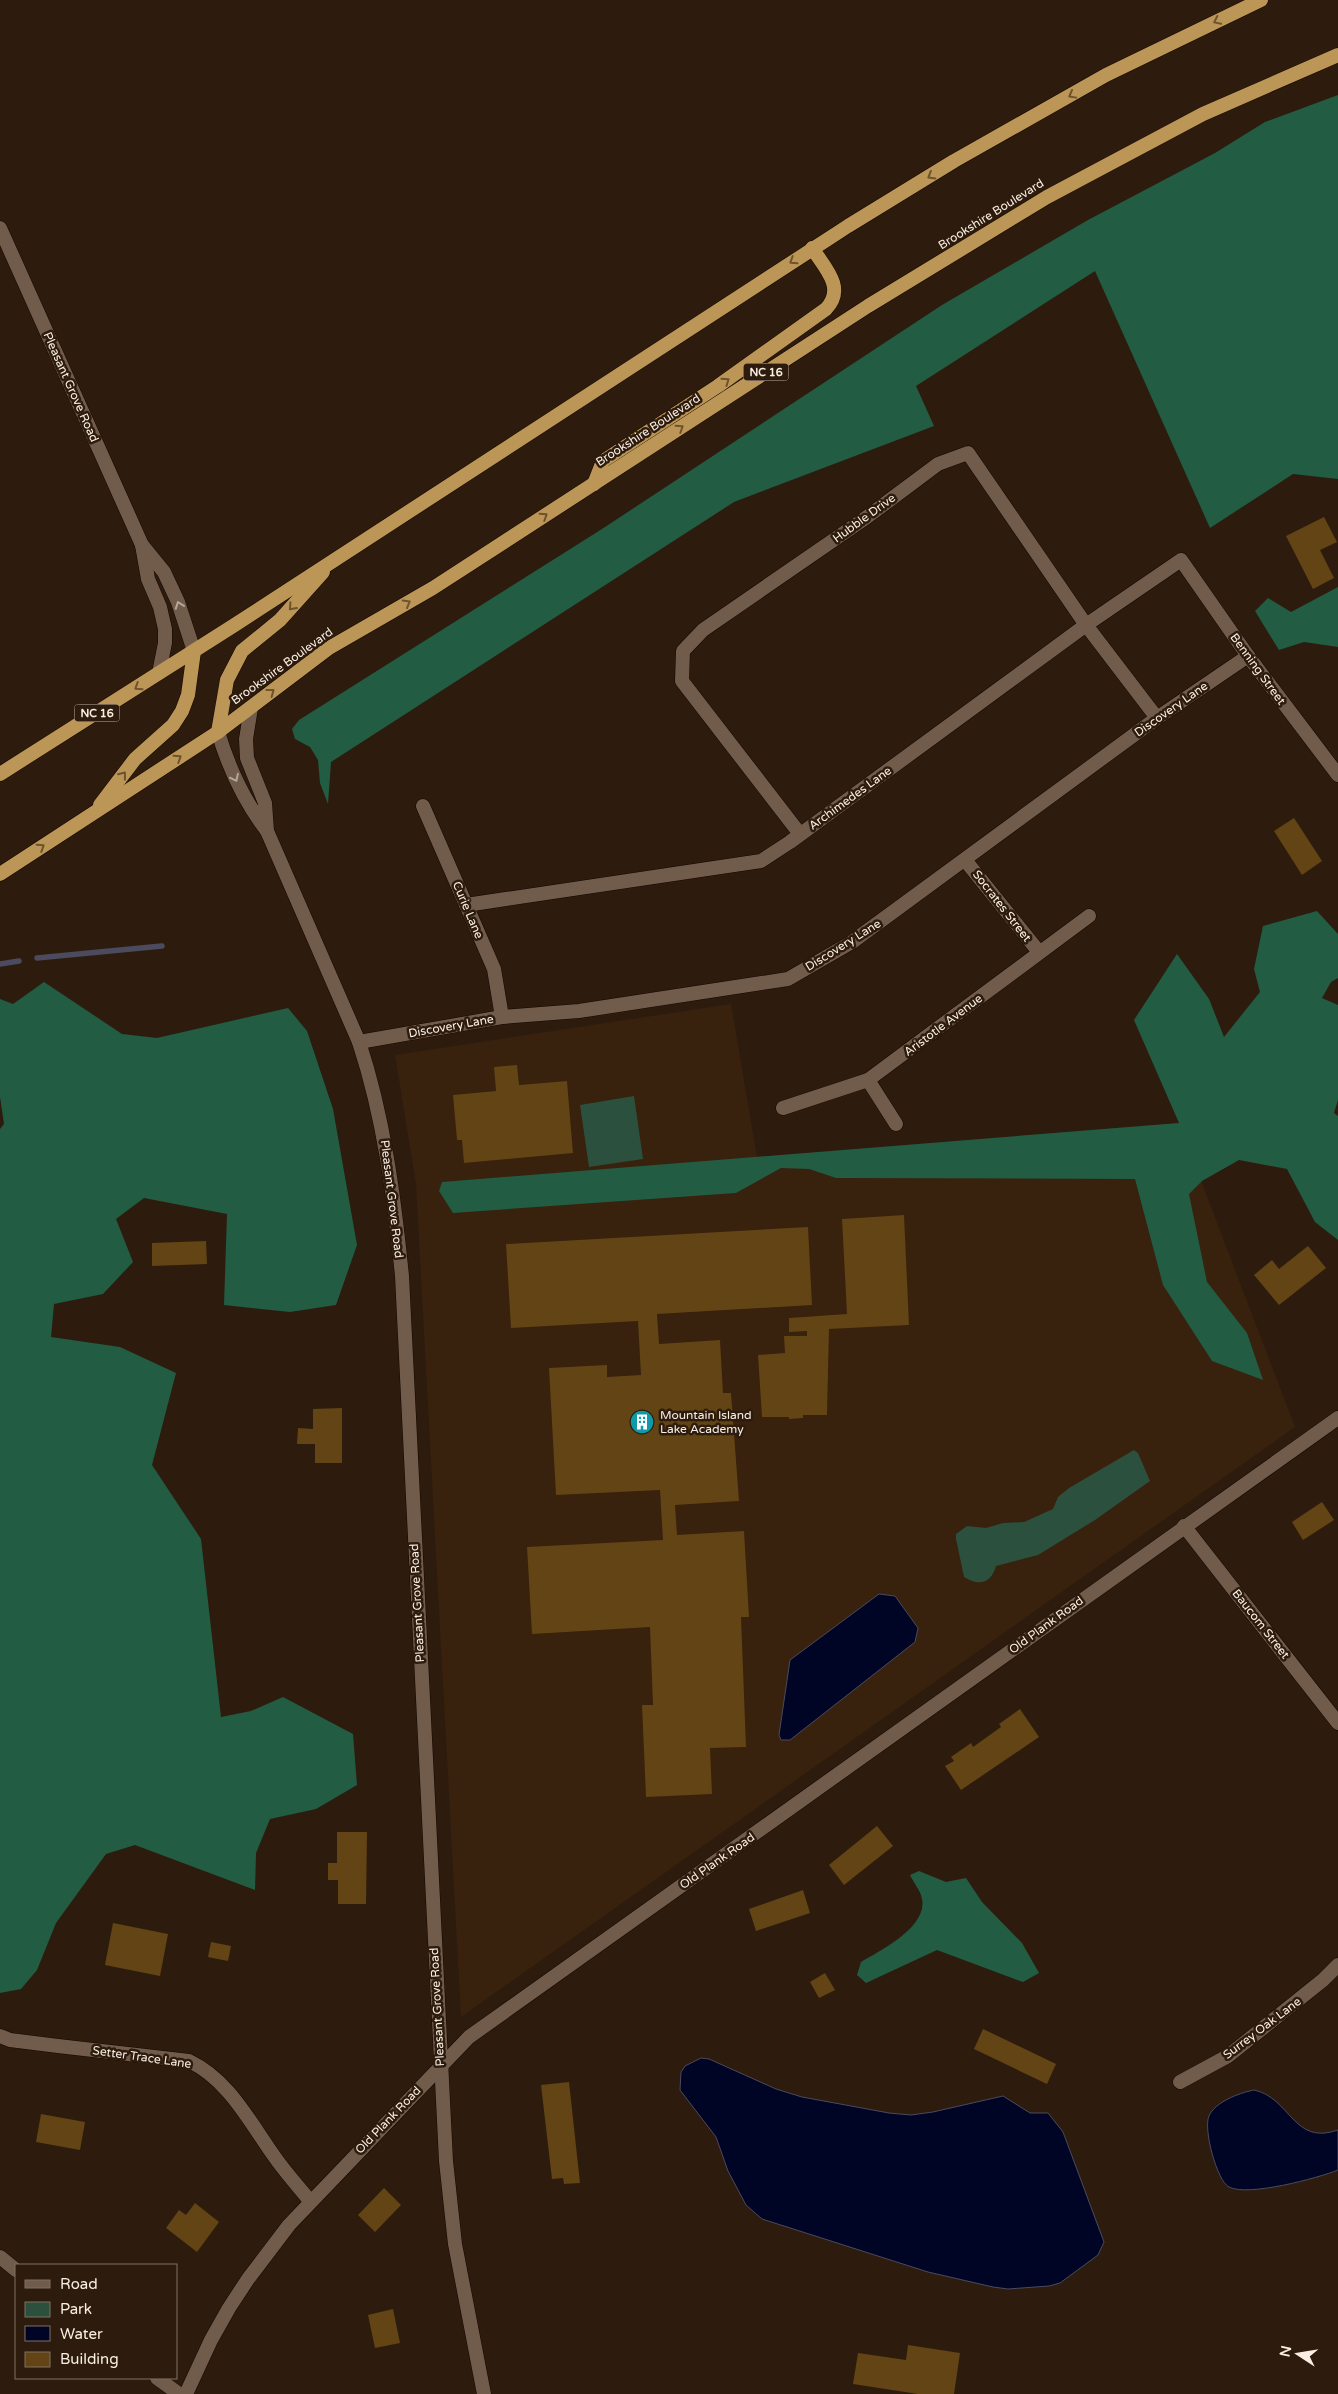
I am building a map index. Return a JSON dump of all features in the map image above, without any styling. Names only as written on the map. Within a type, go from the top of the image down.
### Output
[{"type":"highway","name":"NC 16","points":[[0,774],[159,674],[812,248],[954,161],[1106,75],[1261,0]]},
{"type":"highway","name":"Brookshire Boulevard","points":[[0,874],[218,732],[329,648],[433,588],[868,306],[1047,197],[1203,114],[1338,55]]},
{"type":"highway","points":[[594,484],[604,461],[718,386],[832,303],[836,292],[834,284],[812,248]]},
{"type":"highway","points":[[218,732],[226,680],[242,651],[280,620],[336,558]]},
{"type":"highway","points":[[93,813],[135,760],[155,743],[178,718],[188,695],[194,651]]},
{"type":"street","name":"Pleasant Grove Road","points":[[0,228],[142,545],[148,579],[160,607],[165,629],[165,643],[159,674]]},
{"type":"street","name":"Hubble Drive","points":[[800,834],[682,681],[683,651],[703,630],[867,517],[938,464],[968,453],[1086,624],[1157,718]]},
{"type":"street","name":"Pleasant Grove Road","points":[[142,545],[164,572],[175,594],[194,651]]},
{"type":"street","name":"Archimedes Lane","points":[[466,905],[760,861],[800,834],[1086,624],[1181,560]]},
{"type":"street","name":"Benning Street","points":[[1181,560],[1248,656],[1338,775]]},
{"type":"street","name":"Discovery Lane","points":[[359,1042],[502,1018],[579,1011],[788,979],[852,942],[1157,718],[1248,656]]},
{"type":"street","name":"Pleasant Grove Road","points":[[251,708],[246,738],[247,758],[265,803],[267,832]]},
{"type":"street","name":"Pleasant Grove Road","points":[[218,732],[228,763],[250,809],[267,832],[359,1042],[384,1132],[402,1276],[440,2065],[454,2244],[484,2394]]},
{"type":"street","name":"Curie Lane","points":[[423,806],[494,970],[502,1018]]},
{"type":"street","name":"Socrates Street","points":[[966,860],[1039,952]]},
{"type":"street","name":"Aristotle Avenue","points":[[783,1108],[868,1080],[1089,916]]},
{"type":"street","points":[[868,1080],[896,1124]]},
{"type":"street","name":"Old Plank Road","points":[[186,2394],[211,2340],[229,2308],[254,2272],[310,2201],[440,2065],[477,2031],[1338,1418]]},
{"type":"street","name":"Baucom Street","points":[[1184,1526],[1338,1723]]},
{"type":"street","name":"Surrey Oak Lane","points":[[1180,2082],[1228,2056],[1316,1986],[1338,1965]]},
{"type":"street","name":"Setter Trace Lane","points":[[0,2036],[39,2044],[189,2062],[206,2069],[222,2083],[276,2159],[310,2201]]},
{"type":"street","points":[[0,2257],[15,2269]]},
{"type":"street","points":[[158,2379],[179,2394]]},
{"type":"shaded area","points":[[731,1004],[757,1157],[1179,1123],[1295,1427],[461,2017],[416,1184],[395,1055]]},
{"type":"green space","points":[[1338,95],[1338,479],[1293,474],[1210,528],[1095,271],[916,386],[934,426],[734,502],[331,762],[328,804],[320,783],[318,760],[310,747],[295,739],[292,729],[299,720],[602,529],[942,305],[1088,220],[1215,153],[1265,122]]},
{"type":"green space","points":[[1338,587],[1338,647],[1304,642],[1279,650],[1255,611],[1268,598],[1291,612]]},
{"type":"green space","points":[[1317,911],[1338,934],[1338,978],[1331,982],[1322,998],[1338,1005],[1338,1100],[1334,1113],[1338,1116],[1338,1240],[1315,1222],[1287,1169],[1239,1160],[1202,1181],[1189,1194],[1207,1282],[1247,1333],[1263,1380],[1212,1361],[1163,1285],[1135,1179],[836,1178],[809,1169],[781,1168],[736,1193],[453,1213],[439,1191],[442,1182],[1179,1123],[1134,1020],[1177,954],[1209,999],[1224,1037],[1260,992],[1254,969],[1263,926]]},
{"type":"green space","points":[[44,982],[122,1034],[157,1038],[288,1008],[307,1031],[333,1109],[357,1245],[336,1305],[290,1312],[224,1305],[227,1214],[144,1198],[116,1219],[133,1262],[103,1294],[54,1304],[51,1337],[120,1347],[176,1373],[152,1465],[201,1539],[221,1717],[251,1711],[283,1697],[353,1734],[357,1785],[316,1809],[270,1819],[256,1853],[255,1890],[135,1845],[106,1854],[56,1923],[37,1970],[21,1989],[0,1993],[0,1129],[4,1124],[0,1097],[0,999],[13,1004]]},
{"type":"green space","points":[[634,1096],[643,1159],[589,1167],[580,1105]]},
{"type":"green space","points":[[1134,1450],[1138,1453],[1150,1481],[1095,1520],[1038,1555],[996,1566],[991,1577],[984,1582],[975,1582],[964,1577],[956,1534],[967,1526],[986,1528],[1003,1523],[1024,1522],[1053,1509],[1058,1497],[1069,1488]]},
{"type":"green space","points":[[919,1871],[946,1882],[966,1878],[982,1902],[1022,1943],[1039,1973],[1023,1982],[937,1950],[866,1983],[857,1975],[861,1962],[901,1937],[918,1919],[922,1909],[922,1899],[910,1875]]},
{"type":"water","points":[[879,1594],[895,1596],[918,1628],[915,1642],[790,1740],[781,1740],[779,1735],[790,1660]]},
{"type":"water","points":[[701,2058],[709,2059],[776,2089],[802,2097],[889,2113],[911,2115],[933,2112],[1003,2096],[1030,2113],[1048,2113],[1063,2132],[1104,2242],[1098,2255],[1060,2283],[1049,2286],[1008,2289],[928,2272],[762,2219],[746,2205],[728,2171],[716,2137],[680,2090],[681,2072],[685,2066]]},
{"type":"water","points":[[1254,2090],[1276,2102],[1301,2126],[1311,2132],[1323,2133],[1338,2130],[1338,2170],[1300,2182],[1251,2190],[1229,2187],[1224,2183],[1212,2154],[1208,2132],[1209,2116],[1216,2106],[1222,2102],[1241,2093]]},
{"type":"building","points":[[1324,517],[1337,542],[1320,550],[1334,578],[1313,589],[1286,536]]},
{"type":"building","points":[[1294,818],[1322,861],[1302,875],[1274,831]]},
{"type":"building","points":[[517,1065],[519,1085],[567,1081],[573,1153],[464,1163],[462,1140],[457,1140],[453,1095],[496,1091],[494,1067]]},
{"type":"building","points":[[904,1215],[909,1325],[829,1329],[827,1415],[803,1415],[803,1418],[789,1419],[789,1417],[762,1417],[758,1355],[785,1353],[784,1336],[807,1336],[807,1331],[789,1332],[789,1318],[847,1314],[842,1219]]},
{"type":"building","name":"Mountain Island Lake Academy","points":[[808,1227],[812,1305],[657,1314],[659,1344],[720,1340],[723,1393],[731,1393],[739,1501],[675,1505],[677,1535],[744,1531],[749,1617],[741,1617],[746,1747],[710,1748],[712,1794],[646,1797],[642,1705],[653,1705],[650,1627],[532,1634],[527,1547],[663,1540],[660,1490],[556,1495],[549,1368],[607,1365],[607,1377],[641,1375],[638,1321],[511,1328],[506,1244]]},
{"type":"building","points":[[206,1241],[207,1264],[152,1266],[152,1243]]},
{"type":"building","points":[[1308,1246],[1326,1268],[1279,1305],[1254,1275],[1272,1260],[1279,1269]]},
{"type":"building","points":[[342,1408],[342,1463],[315,1463],[315,1444],[297,1444],[298,1428],[313,1429],[313,1409]]},
{"type":"building","points":[[1322,1502],[1334,1520],[1303,1540],[1292,1522]]},
{"type":"building","points":[[1020,1709],[1039,1737],[961,1790],[945,1766],[954,1761],[951,1757],[971,1743],[973,1747],[1001,1727],[999,1724]]},
{"type":"building","points":[[877,1826],[893,1846],[844,1885],[829,1865]]},
{"type":"building","points":[[337,1832],[367,1832],[366,1904],[338,1904],[338,1880],[328,1880],[328,1863],[337,1863]]},
{"type":"building","points":[[803,1890],[810,1913],[756,1931],[749,1909]]},
{"type":"building","points":[[113,1923],[168,1934],[160,1976],[105,1965]]},
{"type":"building","points":[[211,1942],[231,1946],[228,1961],[208,1957]]},
{"type":"building","points":[[825,1973],[835,1990],[819,1998],[810,1982]]},
{"type":"building","points":[[983,2029],[1056,2064],[1047,2084],[974,2049]]},
{"type":"building","points":[[569,2082],[580,2183],[564,2184],[563,2178],[552,2179],[541,2085]]},
{"type":"building","points":[[41,2114],[85,2122],[80,2150],[36,2142]]},
{"type":"building","points":[[384,2188],[401,2205],[375,2232],[358,2215]]},
{"type":"building","points":[[195,2203],[219,2222],[197,2252],[166,2228],[179,2210],[186,2215]]},
{"type":"building","points":[[393,2309],[400,2343],[375,2348],[368,2315]]},
{"type":"building","points":[[908,2345],[960,2353],[954,2394],[918,2394],[853,2384],[858,2353],[906,2360]]},
{"type":"waterway","points":[[37,958],[162,946]]},
{"type":"waterway","points":[[0,964],[19,961]]},
{"type":"place","name":"Mountain Island Lake Academy","points":[[642,1422]]}]
